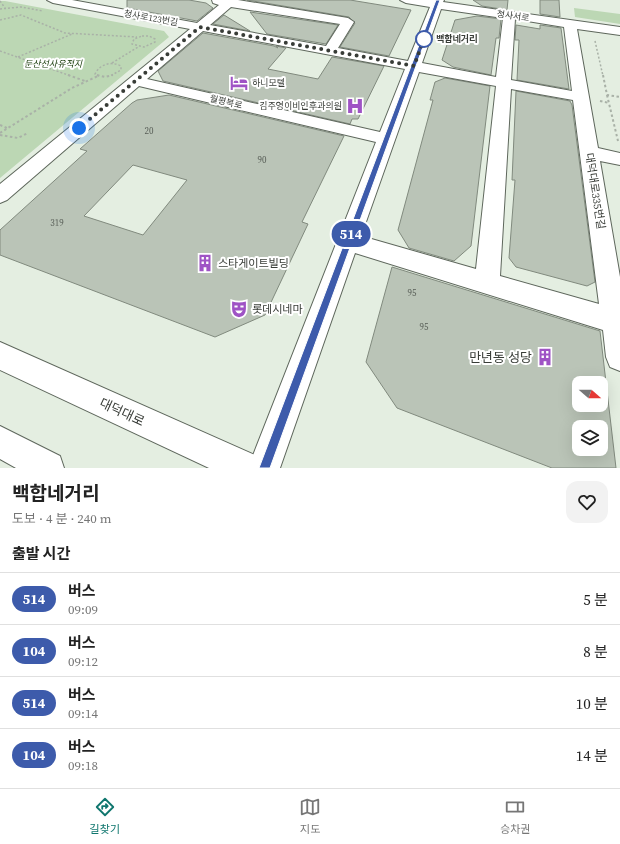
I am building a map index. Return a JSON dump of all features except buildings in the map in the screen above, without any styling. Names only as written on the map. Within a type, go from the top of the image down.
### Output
[{"type":"street","name":"청사로123번길","points":[[53,0],[589,99]]},
{"type":"street","points":[[210,0],[348,22],[330,51]]},
{"type":"street","name":"청사서로","points":[[406,0],[437,2],[509,15],[620,31]]},
{"type":"street","points":[[0,195],[230,2]]},
{"type":"street","points":[[264,468],[437,2]]},
{"type":"street","points":[[487,283],[509,15]]},
{"type":"street","name":"대덕대로335번길","points":[[570,24],[589,99],[590,153],[620,357]]},
{"type":"street","name":"월평북로","points":[[136,81],[387,139]]},
{"type":"street","points":[[590,153],[619,152]]},
{"type":"street","points":[[348,242],[615,321]]},
{"type":"street","name":"대덕대로","points":[[0,356],[245,468]]},
{"type":"street","points":[[0,442],[48,468]]},
{"type":"path","points":[[0,1],[5,8]]},
{"type":"path","points":[[0,20],[21,16],[65,33],[105,34],[137,38],[148,36],[155,39],[155,42],[150,45],[138,47],[134,51],[112,63],[98,68],[95,71],[98,76]]},
{"type":"path","points":[[18,57],[73,34]]},
{"type":"path","points":[[137,38],[132,42],[132,44],[138,47]]},
{"type":"path","points":[[601,40],[595,39],[619,152]]},
{"type":"path","points":[[0,51],[85,81]]},
{"type":"path","points":[[0,134],[52,100],[85,81],[98,76],[109,76],[121,70],[121,66],[112,63]]},
{"type":"path","points":[[607,95],[620,97]]},
{"type":"path","points":[[589,99],[609,103]]},
{"type":"path","points":[[0,125],[8,128]]},
{"type":"path","points":[[0,134],[18,138],[28,133]]},
{"type":"green space","name":"둔산선사유적지","points":[[0,1],[164,31],[169,37],[0,178]]},
{"type":"green space","points":[[574,8],[620,14],[620,24],[575,17]]},
{"type":"bus line","name":"514","points":[[265,468],[438,0]]},
{"type":"place","name":"백합네거리","points":[[424,39]]},
{"type":"place","name":"하니모텔","points":[[239,83]]},
{"type":"place","name":"김주영이비인후과의원","points":[[355,106]]},
{"type":"place","name":"스타게이트빌딩","points":[[205,263]]},
{"type":"place","name":"롯데시네마","points":[[239,309]]},
{"type":"place","name":"만년동 성당","points":[[545,357]]},
{"type":"route","points":[[79,128],[200,27],[414,66],[424,39]]}]
